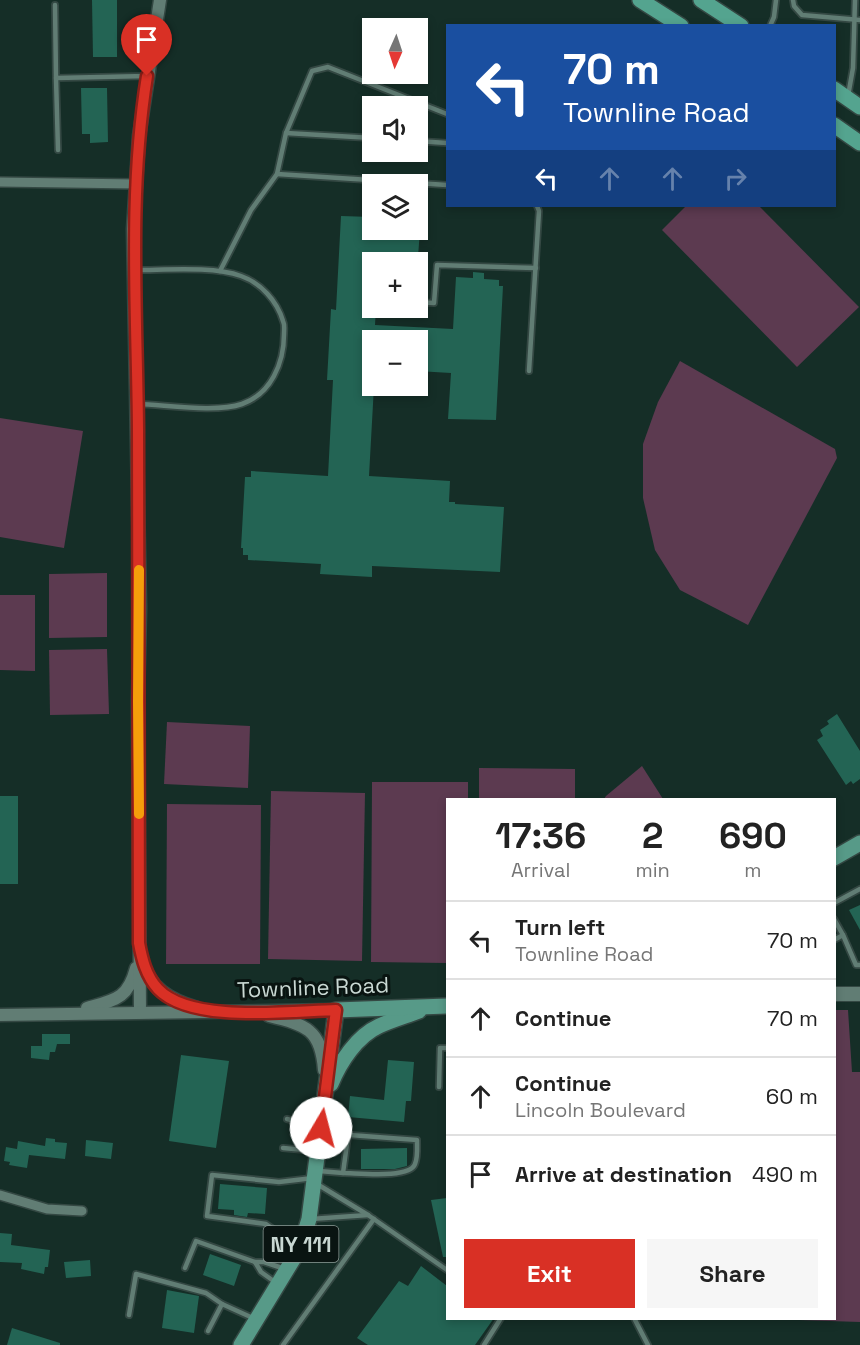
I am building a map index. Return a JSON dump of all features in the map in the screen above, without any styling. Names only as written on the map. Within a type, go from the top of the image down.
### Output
[{"type":"highway","points":[[640,0],[678,24]]},
{"type":"highway","points":[[701,0],[738,24]]},
{"type":"highway","points":[[836,90],[854,103]]},
{"type":"highway","points":[[836,126],[860,143]]},
{"type":"main road","points":[[836,857],[860,843]]},
{"type":"main road","points":[[836,994],[860,994]]},
{"type":"main road","name":"NY 111","points":[[325,1102],[334,1077],[343,1061],[365,1034],[379,1026],[430,1006]]},
{"type":"main road","name":"Townline Road","points":[[336,1010],[446,1006]]},
{"type":"main road","name":"NY 111","points":[[241,1345],[300,1248],[309,1219],[336,1010]]},
{"type":"street","points":[[140,1012],[138,701],[140,608],[134,270],[139,136],[160,0]]},
{"type":"street","points":[[0,182],[136,184]]},
{"type":"street","points":[[139,943],[144,964],[157,988],[167,997],[213,1012]]},
{"type":"street","points":[[70,1013],[115,1000],[125,993],[133,981],[139,943]]},
{"type":"street","name":"Townline Road","points":[[0,1015],[336,1010]]},
{"type":"street","points":[[253,1012],[304,1027],[315,1035],[323,1052],[325,1102]]},
{"type":"street","points":[[0,1195],[47,1209],[82,1211]]},
{"type":"lane","points":[[771,24],[776,0]]},
{"type":"lane","points":[[793,0],[794,6],[802,15],[857,20]]},
{"type":"lane","points":[[854,103],[857,20],[855,0]]},
{"type":"lane","points":[[55,5],[57,150]]},
{"type":"lane","points":[[220,271],[251,210],[277,174],[286,133],[312,71],[328,67],[446,114]]},
{"type":"lane","points":[[56,78],[147,76]]},
{"type":"lane","points":[[286,133],[362,137]]},
{"type":"lane","points":[[428,142],[446,143]]},
{"type":"lane","points":[[277,174],[446,186]]},
{"type":"lane","points":[[529,371],[539,211],[537,207]]},
{"type":"lane","points":[[428,303],[435,303],[438,265],[536,268]]},
{"type":"lane","points":[[134,270],[220,271],[243,276],[268,292],[284,322],[284,348],[278,371],[262,393],[243,404],[220,407],[138,404]]},
{"type":"lane","points":[[836,902],[860,889]]},
{"type":"lane","points":[[836,923],[856,965],[860,965]]},
{"type":"lane","points":[[836,939],[843,935]]},
{"type":"lane","points":[[439,1087],[440,1048],[446,1048]]},
{"type":"lane","points":[[287,1119],[321,1131],[348,1136],[417,1140],[415,1165],[410,1171],[400,1173],[344,1173],[279,1182],[212,1175],[207,1216],[266,1224],[300,1248]]},
{"type":"lane","points":[[344,1173],[348,1136]]},
{"type":"lane","points":[[283,1148],[318,1152]]},
{"type":"lane","points":[[316,1177],[446,1269]]},
{"type":"lane","points":[[309,1219],[325,1216],[368,1215]]},
{"type":"lane","points":[[283,1345],[374,1219]]},
{"type":"lane","points":[[185,1268],[196,1241],[255,1262],[264,1262],[288,1269]]},
{"type":"lane","points":[[255,1262],[261,1272],[279,1284]]},
{"type":"lane","points":[[129,1315],[136,1274],[206,1293],[222,1304],[258,1320]]},
{"type":"lane","points":[[208,1331],[222,1304]]},
{"type":"lane","points":[[484,1345],[500,1320]]},
{"type":"lane","points":[[635,1320],[648,1345]]},
{"type":"shaded area","points":[[685,207],[760,207],[859,307],[797,367],[662,230]]},
{"type":"shaded area","points":[[680,361],[835,449],[837,458],[748,625],[680,590],[655,550],[643,498],[643,444],[658,402]]},
{"type":"shaded area","points":[[0,418],[83,431],[64,548],[0,537]]},
{"type":"shaded area","points":[[107,573],[107,637],[49,638],[49,574]]},
{"type":"shaded area","points":[[0,595],[35,595],[35,671],[0,670]]},
{"type":"shaded area","points":[[107,649],[109,714],[50,715],[49,650]]},
{"type":"shaded area","points":[[167,722],[250,726],[248,788],[164,784]]},
{"type":"shaded area","points":[[642,766],[662,798],[605,798]]},
{"type":"shaded area","points":[[479,768],[575,769],[575,798],[479,798]]},
{"type":"shaded area","points":[[372,782],[468,782],[468,798],[446,798],[446,963],[371,962]]},
{"type":"shaded area","points":[[271,791],[365,793],[362,961],[268,959]]},
{"type":"shaded area","points":[[167,804],[261,805],[260,964],[166,964]]},
{"type":"shaded area","points":[[836,1010],[848,1010],[852,1072],[860,1072],[860,1322],[799,1320],[836,1320]]},
{"type":"building","points":[[92,0],[117,0],[117,57],[93,57]]},
{"type":"building","points":[[81,88],[107,88],[108,142],[90,143],[90,134],[82,134]]},
{"type":"building","points":[[341,216],[362,217],[362,240],[419,240],[418,252],[362,252],[362,318],[375,318],[375,325],[453,329],[456,277],[473,278],[473,272],[484,273],[484,279],[499,280],[499,286],[503,286],[496,420],[448,419],[451,373],[428,372],[428,330],[362,330],[362,396],[373,396],[369,476],[450,481],[449,502],[504,507],[500,572],[372,566],[372,577],[320,574],[321,564],[248,560],[248,555],[243,555],[243,548],[241,548],[245,477],[251,477],[251,471],[328,476],[333,380],[327,380],[331,309],[336,310]]},
{"type":"building","points":[[837,714],[860,751],[860,779],[853,784],[851,781],[846,785],[817,740],[823,736],[820,730]]},
{"type":"building","points":[[0,796],[18,796],[18,884],[0,884]]},
{"type":"building","points":[[860,905],[860,930],[849,910]]},
{"type":"building","points":[[42,1034],[70,1034],[70,1044],[57,1044],[55,1052],[50,1052],[49,1060],[31,1058],[31,1046],[42,1046]]},
{"type":"building","points":[[181,1055],[229,1061],[216,1148],[169,1141]]},
{"type":"building","points":[[388,1060],[414,1062],[411,1101],[406,1101],[404,1122],[348,1117],[350,1096],[384,1100]]},
{"type":"building","points":[[46,1138],[55,1139],[55,1142],[67,1143],[65,1159],[29,1155],[27,1168],[9,1165],[10,1162],[4,1161],[6,1147],[17,1149],[18,1141],[45,1146]]},
{"type":"building","points":[[86,1140],[113,1143],[111,1159],[85,1156]]},
{"type":"building","points":[[407,1148],[407,1166],[395,1169],[361,1169],[361,1149]]},
{"type":"building","points":[[220,1184],[267,1188],[265,1214],[248,1213],[247,1217],[234,1215],[234,1210],[218,1209]]},
{"type":"building","points":[[446,1198],[446,1257],[443,1257],[431,1200]]},
{"type":"building","points":[[0,1233],[12,1234],[11,1245],[50,1250],[48,1267],[45,1267],[44,1274],[21,1269],[22,1263],[0,1262]]},
{"type":"building","points":[[210,1254],[241,1265],[234,1286],[203,1275]]},
{"type":"building","points":[[90,1260],[91,1276],[66,1278],[64,1262]]},
{"type":"building","points":[[421,1266],[446,1285],[446,1320],[493,1320],[475,1345],[368,1345],[357,1338],[399,1281],[408,1286]]},
{"type":"building","points":[[167,1290],[199,1296],[194,1333],[162,1328]]},
{"type":"building","points":[[12,1328],[60,1343],[60,1345],[7,1345]]},
{"type":"slow traffic","points":[[139,570],[139,814]]},
{"type":"route","points":[[147,76],[139,136],[134,229],[140,608],[139,943],[144,964],[157,988],[167,997],[184,1004],[213,1012],[336,1010],[321,1128]]}]
